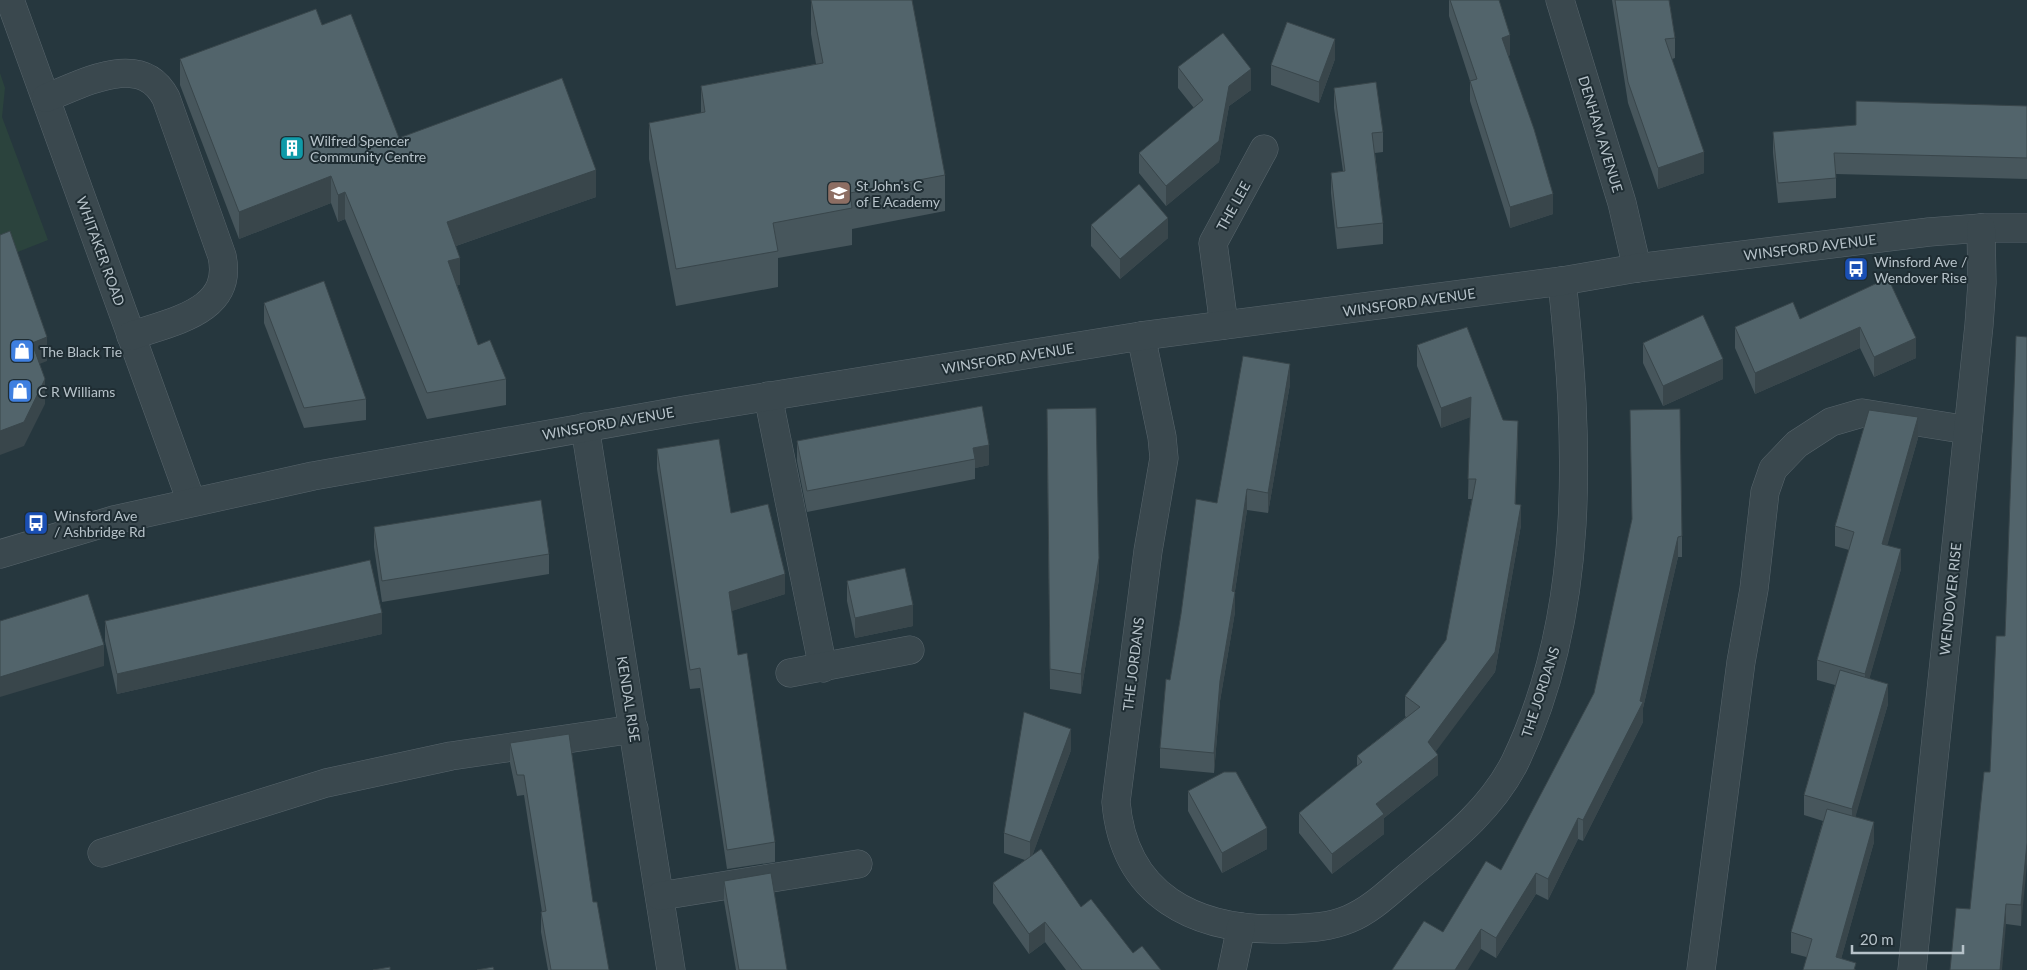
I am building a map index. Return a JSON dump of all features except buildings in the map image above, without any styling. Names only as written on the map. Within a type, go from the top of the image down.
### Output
[{"type":"street","name":"WHITAKER ROAD","points":[[10,0],[191,501]]},
{"type":"street","name":"DENHAM AVENUE","points":[[1560,0],[1622,203],[1637,268]]},
{"type":"street","points":[[46,98],[106,76],[131,72],[153,80],[166,98],[222,256],[225,270],[222,285],[217,296],[208,304],[194,312],[131,336]]},
{"type":"street","name":"THE LEE","points":[[1224,325],[1213,243],[1264,148]]},
{"type":"street","name":"WINSFORD AVENUE","points":[[0,554],[114,520],[191,501],[313,476],[768,396],[1141,336],[1562,281],[1637,268],[1929,232],[1981,228],[2027,228]]},
{"type":"street","name":"WENDOVER RISE","points":[[1912,970],[1981,292],[1981,228]]},
{"type":"street","name":"THE JORDANS","points":[[1141,336],[1162,437],[1164,458],[1148,552],[1116,802],[1118,827],[1125,850],[1139,873],[1159,894],[1181,908],[1208,921],[1241,927],[1274,929],[1330,926],[1349,919],[1374,905],[1455,837],[1499,789],[1514,763],[1531,726],[1550,666],[1563,610],[1571,540],[1571,372],[1562,281]]},
{"type":"street","points":[[768,396],[823,668]]},
{"type":"street","points":[[1701,970],[1741,662],[1754,589],[1765,492],[1772,469],[1796,444],[1831,422],[1862,414],[1968,430]]},
{"type":"street","name":"KENDAL RISE","points":[[585,427],[671,970]]},
{"type":"street","points":[[790,673],[910,650]]},
{"type":"street","points":[[102,853],[326,783],[451,756],[634,729]]},
{"type":"street","points":[[660,896],[858,864]]},
{"type":"street","points":[[1232,970],[1241,927]]},
{"type":"green space","points":[[0,73],[5,88],[2,117],[48,240],[0,259]]},
{"type":"place","name":"Wilfred Spencer Community Centre","points":[[292,148]]},
{"type":"place","name":"St John's C of E Academy","points":[[839,193]]},
{"type":"place","name":"Winsford Ave / Wendover Rise","points":[[1856,269]]},
{"type":"place","name":"The Black Tie","points":[[22,351]]},
{"type":"place","name":"C R Williams","points":[[20,391]]},
{"type":"place","name":"Winsford Ave / Ashbridge Rd","points":[[36,523]]}]
